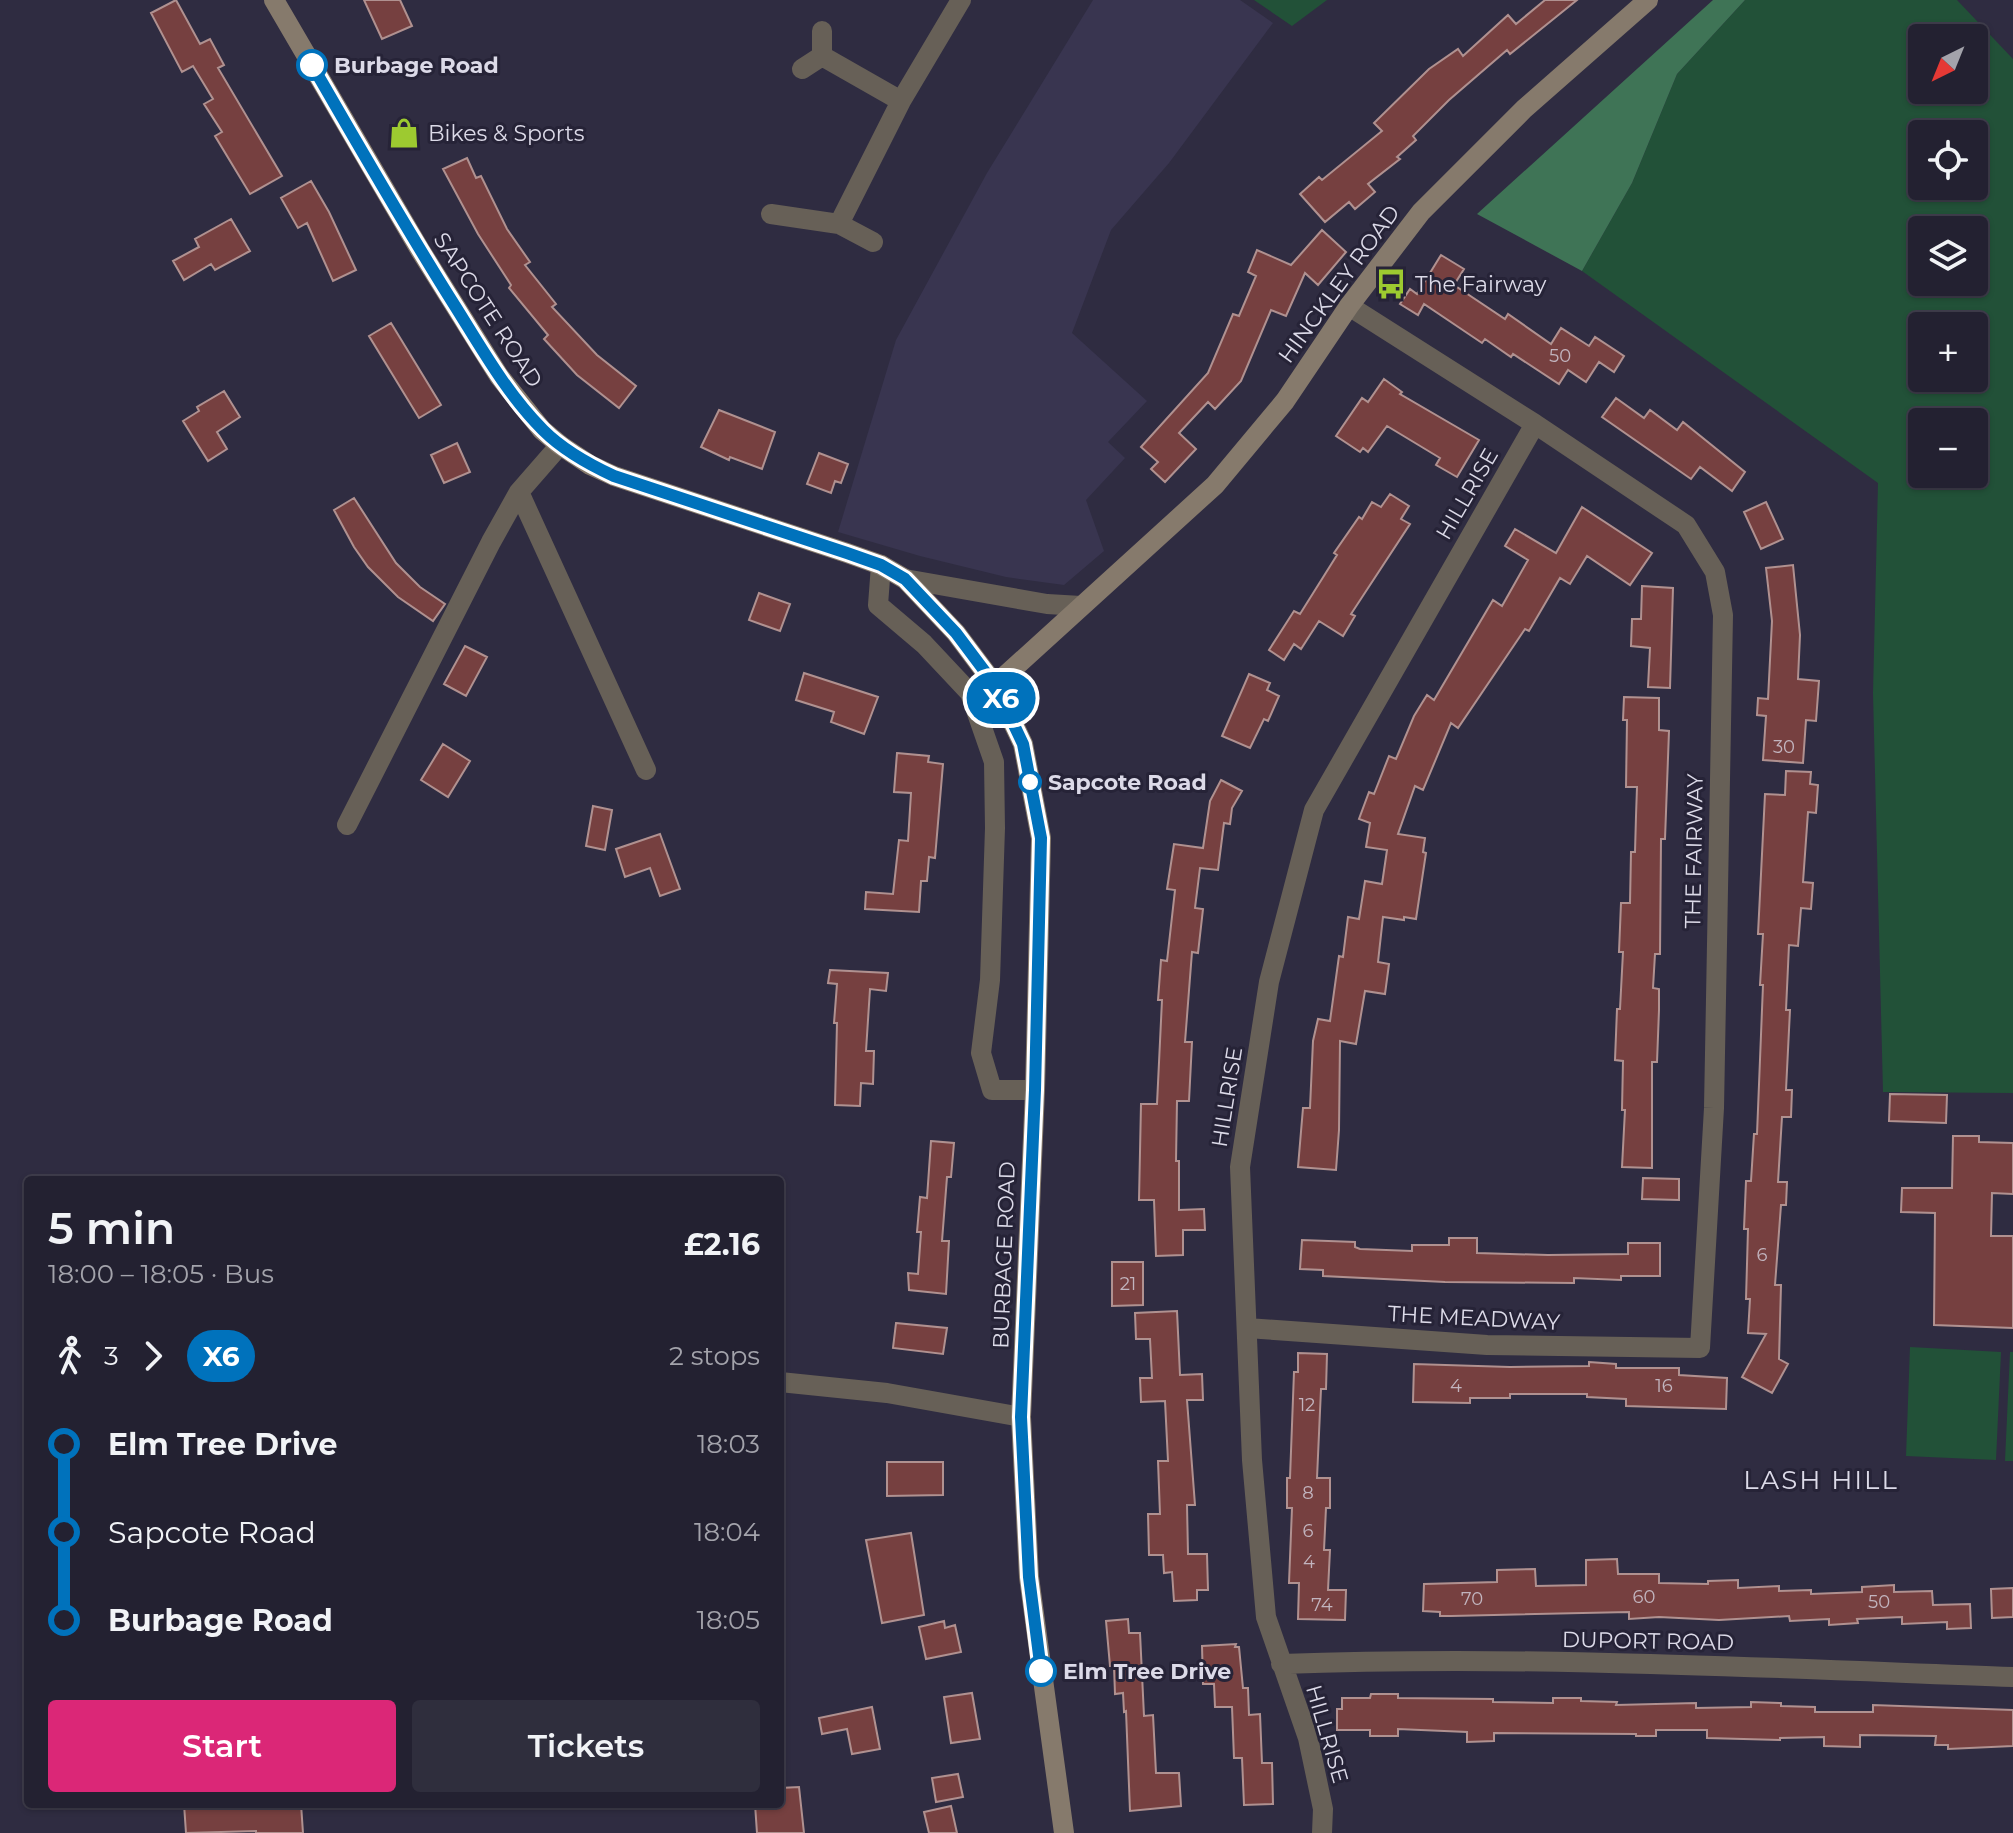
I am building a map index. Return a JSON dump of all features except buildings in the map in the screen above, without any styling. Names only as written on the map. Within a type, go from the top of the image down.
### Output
[{"type":"main road","name":"SAPCOTE ROAD","points":[[274,0],[420,250],[499,376],[542,430],[590,465],[614,476],[881,565],[905,579],[956,633],[995,685]]},
{"type":"main road","name":"HINCKLEY ROAD","points":[[995,685],[1215,485],[1285,401],[1349,306],[1421,212],[1524,109],[1648,0]]},
{"type":"main road","name":"BURBAGE ROAD","points":[[995,685],[1023,744],[1041,838],[1035,1090],[1021,1417],[1029,1577],[1064,1833]]},
{"type":"street","points":[[839,224],[901,101],[961,0]]},
{"type":"street","points":[[822,31],[822,56]]},
{"type":"street","points":[[822,56],[901,101]]},
{"type":"street","points":[[802,69],[822,56]]},
{"type":"street","points":[[771,214],[839,224],[873,242]]},
{"type":"street","name":"THE FAIRWAY","points":[[1349,306],[1535,424],[1686,525],[1715,572],[1723,615],[1714,1108],[1700,1348]]},
{"type":"street","name":"HILLRISE","points":[[1322,1833],[1323,1809],[1308,1738],[1266,1617],[1252,1460],[1240,1167],[1269,982],[1314,810],[1535,424]]},
{"type":"street","points":[[347,825],[519,492],[560,445]]},
{"type":"street","points":[[519,492],[646,770]]},
{"type":"street","points":[[881,565],[878,605],[924,644],[970,693],[994,762],[990,980],[981,1053],[992,1090],[1035,1090]]},
{"type":"street","points":[[905,579],[1047,604],[1081,606]]},
{"type":"street","name":"THE MEADWAY","points":[[1247,1328],[1487,1345],[1700,1348]]},
{"type":"street","points":[[784,1382],[887,1393],[1021,1417]]},
{"type":"street","name":"DUPORT ROAD","points":[[1281,1664],[1388,1660],[1697,1666],[2013,1677]]},
{"type":"shaded area","points":[[1093,0],[1240,0],[1273,23],[1169,163],[1111,230],[1072,333],[1147,401],[1108,442],[1125,458],[1086,500],[1104,551],[1064,585],[1006,577],[838,532],[896,340],[987,173]]},
{"type":"green space","points":[[1254,0],[1327,0],[1292,26]]},
{"type":"green space","points":[[1713,0],[1745,0],[1677,74],[1632,183],[1582,271],[1477,214]]},
{"type":"green space","points":[[1745,0],[1957,0],[1980,24],[1908,24],[1908,104],[1988,104],[1988,33],[2013,59],[2013,1093],[1883,1092],[1873,693],[1878,483],[1582,271],[1632,183],[1677,74]]},
{"type":"green space","points":[[1910,1347],[2001,1352],[1996,1460],[1906,1456]]},
{"type":"green space","points":[[2010,1352],[2013,1352],[2013,1461],[2005,1461]]},
{"type":"bus line","name":"X6","points":[[312,65],[420,250],[499,376],[542,430],[590,465],[614,476],[881,565],[905,579],[956,633],[995,685],[1023,744],[1041,838],[1035,1090],[1021,1417],[1029,1577],[1041,1671]]},
{"type":"place","name":"Burbage Road","points":[[312,65]]},
{"type":"place","name":"Bikes & Sports","points":[[404,133]]},
{"type":"place","name":"The Fairway","points":[[1391,284]]},
{"type":"place","name":"Sapcote Road","points":[[1030,782]]},
{"type":"place","name":"Elm Tree Drive","points":[[1041,1671]]},
{"type":"district","name":"LASH HILL","points":[[1821,1480]]}]
